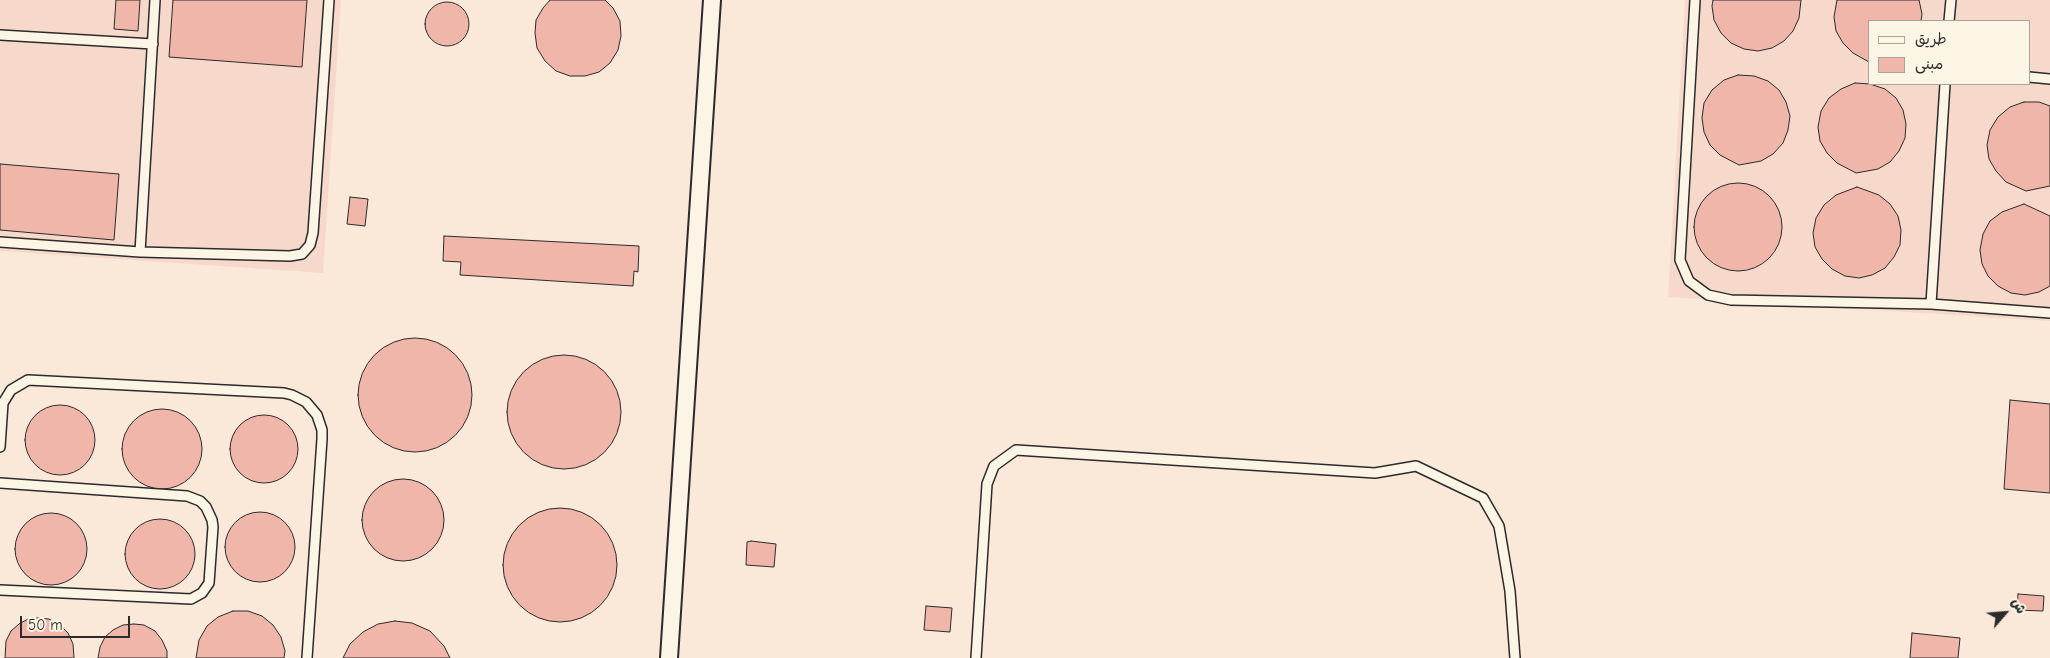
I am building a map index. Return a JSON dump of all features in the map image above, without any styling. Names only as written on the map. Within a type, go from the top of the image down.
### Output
[{"type":"street","points":[[669,658],[712,0]]},
{"type":"lane","points":[[140,252],[156,0]]},
{"type":"lane","points":[[0,242],[140,252],[290,256],[296,256],[307,250],[313,233],[329,0]]},
{"type":"lane","points":[[1695,0],[1680,260],[1689,281],[1708,295],[1731,300],[1931,304],[2050,313]]},
{"type":"lane","points":[[1949,20],[1950,0]]},
{"type":"lane","points":[[0,35],[153,44]]},
{"type":"lane","points":[[2030,77],[2050,79]]},
{"type":"lane","points":[[1931,304],[1945,85]]},
{"type":"lane","points":[[0,447],[3,403],[16,386],[28,380],[284,393],[306,402],[317,415],[322,430],[307,658]]},
{"type":"lane","points":[[976,658],[987,484],[994,466],[1016,450],[1375,473],[1416,466],[1484,498],[1499,526],[1510,591],[1514,658]]},
{"type":"lane","points":[[0,483],[187,496],[206,507],[213,527],[209,582],[202,592],[190,599],[0,590]]},
{"type":"shaded area","points":[[0,0],[341,0],[323,273],[0,251]]},
{"type":"shaded area","points":[[1685,0],[2050,0],[2050,321],[1668,297]]},
{"type":"building","points":[[116,0],[140,0],[138,31],[114,29]]},
{"type":"building","points":[[173,0],[307,0],[302,67],[169,57]]},
{"type":"building","points":[[550,0],[605,0],[613,8],[620,21],[621,36],[618,50],[610,63],[599,72],[585,76],[570,76],[556,71],[545,61],[537,48],[536,20]]},
{"type":"building","points":[[1713,0],[1801,0],[1799,18],[1793,31],[1784,41],[1772,48],[1758,51],[1744,49],[1731,43],[1721,33],[1714,20]]},
{"type":"building","points":[[1837,0],[1919,0],[1922,14],[1921,20],[1868,20],[1868,61],[1853,53],[1843,43],[1836,31],[1834,17]]},
{"type":"building","points":[[447,2],[459,6],[465,12],[469,24],[465,36],[459,42],[447,46],[435,42],[429,36],[425,24],[429,12],[435,6]]},
{"type":"building","points":[[1738,75],[1754,76],[1768,81],[1779,90],[1786,102],[1790,116],[1788,130],[1783,143],[1773,154],[1761,161],[1739,165],[1720,155],[1710,145],[1704,132],[1702,118],[1704,103],[1712,90],[1724,80]]},
{"type":"building","points":[[1855,83],[1868,84],[1885,89],[1896,98],[1903,110],[1906,124],[1905,138],[1899,151],[1890,162],[1878,169],[1856,173],[1837,163],[1827,153],[1820,141],[1818,127],[1821,111],[1829,98],[1841,89]]},
{"type":"building","points":[[2024,102],[2039,102],[2050,106],[2050,186],[2026,191],[2006,182],[1996,171],[1989,159],[1987,145],[1990,130],[1998,117],[2010,107]]},
{"type":"building","points":[[0,164],[119,174],[114,240],[0,230]]},
{"type":"building","points":[[1738,183],[1755,187],[1769,196],[1778,210],[1782,227],[1778,244],[1769,258],[1755,267],[1738,271],[1721,267],[1707,258],[1698,244],[1694,227],[1698,210],[1707,196],[1721,187]]},
{"type":"building","points":[[1857,187],[1879,195],[1890,204],[1898,216],[1901,230],[1900,245],[1894,257],[1885,268],[1872,275],[1859,278],[1845,276],[1832,269],[1822,259],[1815,247],[1813,233],[1816,218],[1824,205],[1836,195]]},
{"type":"building","points":[[350,197],[368,199],[365,226],[347,224]]},
{"type":"building","points":[[2024,204],[2050,216],[2050,286],[2039,292],[2025,295],[2011,293],[1998,286],[1988,276],[1982,264],[1980,250],[1983,234],[1990,221],[2002,212]]},
{"type":"building","points":[[444,236],[639,246],[638,272],[634,271],[633,286],[460,275],[461,262],[443,261]]},
{"type":"building","points":[[415,338],[437,342],[455,355],[468,373],[472,395],[468,417],[455,435],[437,448],[415,452],[393,448],[375,435],[362,417],[358,395],[362,373],[375,355],[393,342]]},
{"type":"building","points":[[564,355],[586,360],[604,372],[616,390],[621,412],[616,434],[604,452],[586,464],[564,469],[542,464],[524,452],[512,434],[507,412],[512,390],[524,372],[542,360]]},
{"type":"building","points":[[2010,400],[2050,404],[2050,493],[2004,489]]},
{"type":"building","points":[[60,405],[73,408],[85,415],[92,427],[95,440],[92,453],[85,465],[73,472],[60,475],[47,472],[35,465],[28,453],[25,440],[28,427],[35,415],[47,408]]},
{"type":"building","points":[[162,409],[177,412],[190,421],[199,434],[202,449],[199,464],[190,477],[177,486],[162,489],[147,486],[134,477],[125,464],[122,449],[125,434],[134,421],[147,412]]},
{"type":"building","points":[[257,415],[271,415],[283,420],[293,430],[298,442],[298,456],[293,468],[283,478],[271,483],[257,483],[245,478],[235,468],[230,456],[230,442],[235,430],[245,420]]},
{"type":"building","points":[[403,479],[419,482],[432,491],[441,504],[444,520],[441,536],[432,549],[419,558],[403,561],[387,558],[374,549],[365,536],[362,520],[365,504],[374,491],[387,482]]},
{"type":"building","points":[[560,508],[582,512],[600,525],[613,543],[617,565],[613,587],[600,605],[582,618],[560,622],[538,618],[520,605],[507,587],[503,565],[507,543],[520,525],[538,512]]},
{"type":"building","points":[[260,512],[273,515],[285,522],[292,534],[295,547],[292,560],[285,572],[273,579],[260,582],[247,579],[235,572],[228,560],[225,547],[228,534],[235,522],[247,515]]},
{"type":"building","points":[[51,513],[65,516],[77,523],[84,535],[87,549],[84,563],[77,575],[65,582],[51,585],[37,582],[25,575],[18,563],[15,549],[18,535],[25,523],[37,516]]},
{"type":"building","points":[[160,519],[173,522],[185,529],[192,541],[195,554],[192,567],[185,579],[173,586],[160,589],[147,586],[135,579],[128,567],[125,554],[128,541],[135,529],[147,522]]},
{"type":"building","points":[[747,542],[776,544],[774,567],[746,565]]},
{"type":"building","points":[[2018,594],[2044,596],[2043,611],[2017,610]]},
{"type":"building","points":[[926,606],[952,608],[950,632],[924,630]]},
{"type":"building","points":[[233,611],[248,611],[262,616],[273,625],[281,637],[285,651],[284,658],[196,658],[199,640],[207,626],[218,617]]},
{"type":"building","points":[[28,619],[49,619],[60,625],[68,633],[73,644],[74,658],[5,658],[6,641],[11,631]]},
{"type":"building","points":[[395,621],[412,623],[430,631],[444,646],[450,658],[343,658],[350,644],[363,632],[378,624]]},
{"type":"building","points":[[123,625],[144,625],[155,631],[167,651],[167,658],[98,658],[100,647],[105,637]]},
{"type":"building","points":[[1912,633],[1960,638],[1958,658],[1910,658]]}]
